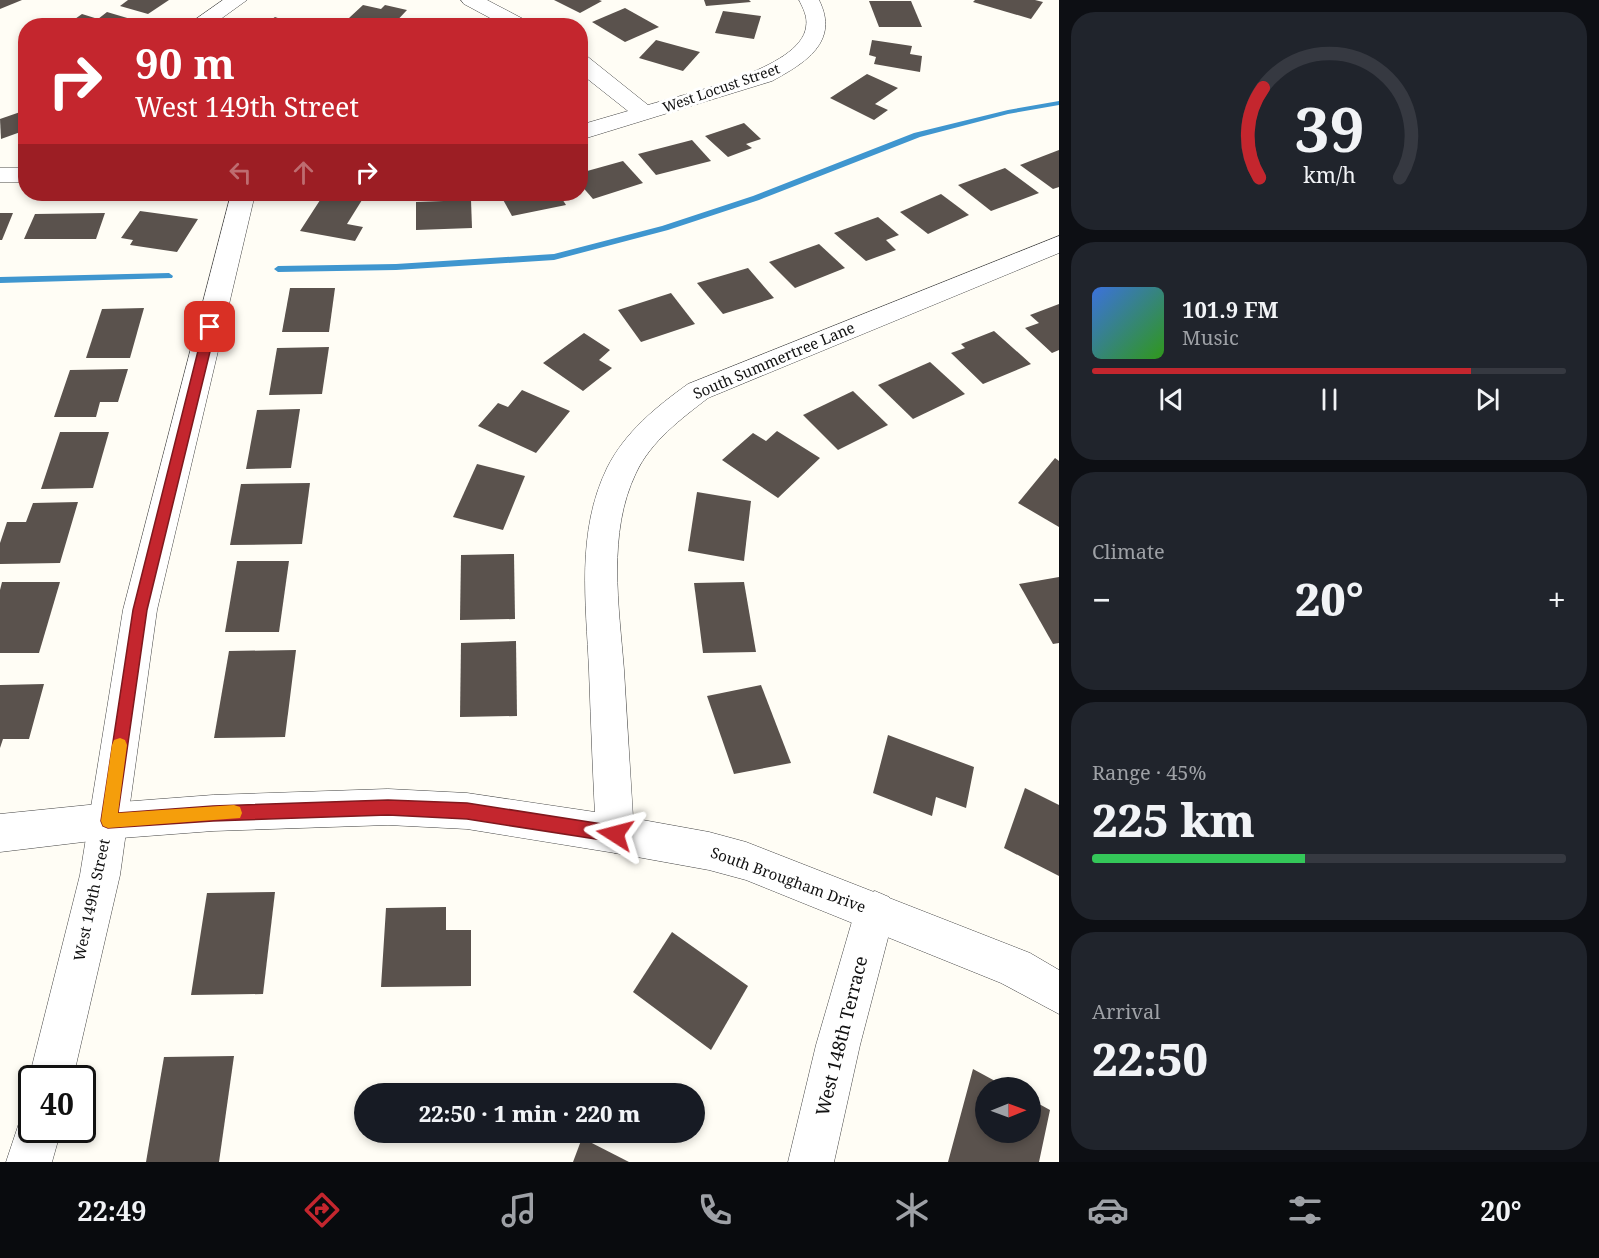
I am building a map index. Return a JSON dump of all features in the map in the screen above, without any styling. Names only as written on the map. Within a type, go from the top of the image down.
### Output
[{"type":"street","points":[[209,18],[237,0]]},
{"type":"street","points":[[471,0],[506,18]]},
{"type":"street","name":"West Locust Street","points":[[588,131],[764,76],[792,63],[808,48],[813,38],[816,23],[813,6],[809,0]]},
{"type":"street","points":[[588,68],[645,113]]},
{"type":"street","points":[[0,175],[18,175]]},
{"type":"street","name":"West 149th Street","points":[[54,1065],[100,874],[140,610],[241,201]]},
{"type":"street","name":"South Summertree Lane","points":[[615,834],[601,574],[601,535],[610,492],[620,469],[652,428],[668,412],[698,391],[1059,244]]},
{"type":"street","name":"South Brougham Drive","points":[[0,833],[108,821],[213,813],[388,807],[467,811],[615,834],[709,851],[746,861],[1015,968],[1059,993]]},
{"type":"street","name":"West 148th Terrace","points":[[811,1162],[838,1045],[875,911]]},
{"type":"street","points":[[29,1162],[34,1143]]},
{"type":"building","points":[[0,0],[22,0],[0,9]]},
{"type":"building","points":[[128,0],[169,0],[148,14],[120,6]]},
{"type":"building","points":[[554,0],[599,0],[602,1],[580,13]]},
{"type":"building","points":[[704,0],[749,0],[751,2],[706,6]]},
{"type":"building","points":[[975,0],[1043,2],[1031,19],[973,2]]},
{"type":"building","points":[[869,1],[911,1],[922,27],[879,27]]},
{"type":"building","points":[[363,5],[381,9],[385,5],[407,10],[400,18],[349,18]]},
{"type":"building","points":[[625,8],[659,27],[625,42],[592,22]]},
{"type":"building","points":[[723,11],[761,16],[754,39],[715,33]]},
{"type":"building","points":[[107,12],[127,18],[99,18]]},
{"type":"building","points":[[82,14],[95,18],[76,18]]},
{"type":"building","points":[[656,40],[700,52],[683,71],[639,58]]},
{"type":"building","points":[[872,40],[912,46],[910,54],[922,56],[920,72],[874,64],[876,57],[869,55]]},
{"type":"building","points":[[867,74],[898,88],[875,104],[888,110],[874,120],[830,98]]},
{"type":"building","points":[[18,113],[18,133],[1,139],[0,119]]},
{"type":"building","points":[[744,123],[761,139],[746,144],[752,148],[728,157],[705,136]]},
{"type":"building","points":[[692,140],[711,161],[656,175],[638,154]]},
{"type":"building","points":[[1059,150],[1059,187],[1053,189],[1020,165]]},
{"type":"building","points":[[623,161],[643,183],[593,199],[588,193],[588,171]]},
{"type":"building","points":[[1005,168],[1039,193],[991,211],[958,185]]},
{"type":"building","points":[[941,194],[969,215],[928,234],[900,212]]},
{"type":"building","points":[[319,201],[361,201],[347,224],[363,227],[355,241],[300,231]]},
{"type":"building","points":[[471,201],[472,228],[416,230],[416,202]]},
{"type":"building","points":[[504,201],[563,201],[566,205],[512,216]]},
{"type":"building","points":[[140,211],[198,219],[177,252],[130,245],[133,240],[121,238]]},
{"type":"building","points":[[0,213],[13,213],[2,240],[0,240]]},
{"type":"building","points":[[105,213],[96,239],[24,239],[35,214]]},
{"type":"building","points":[[878,217],[899,235],[886,240],[896,250],[866,261],[834,233]]},
{"type":"building","points":[[819,244],[845,268],[795,288],[769,262]]},
{"type":"building","points":[[748,268],[774,298],[723,314],[697,283]]},
{"type":"building","points":[[290,288],[335,288],[329,332],[282,332]]},
{"type":"building","points":[[671,293],[695,324],[641,342],[618,310]]},
{"type":"building","points":[[1059,304],[1059,350],[1052,353],[1025,328],[1039,323],[1030,315]]},
{"type":"building","points":[[144,308],[130,358],[86,358],[102,309]]},
{"type":"building","points":[[994,331],[1031,364],[983,384],[951,353],[965,348],[961,344]]},
{"type":"building","points":[[584,333],[610,350],[599,360],[612,368],[583,391],[543,363]]},
{"type":"building","points":[[329,347],[322,394],[269,395],[277,348]]},
{"type":"building","points":[[930,362],[965,394],[913,419],[878,385]]},
{"type":"building","points":[[128,369],[118,402],[100,402],[96,417],[54,417],[70,370]]},
{"type":"building","points":[[522,390],[570,411],[536,453],[478,426],[498,403],[508,407]]},
{"type":"building","points":[[853,391],[888,425],[838,450],[803,415]]},
{"type":"building","points":[[300,409],[291,468],[246,469],[257,410]]},
{"type":"building","points":[[777,431],[820,458],[778,498],[722,460],[753,433],[766,441]]},
{"type":"building","points":[[60,432],[109,432],[93,488],[41,489]]},
{"type":"building","points":[[1055,458],[1059,461],[1059,527],[1018,503]]},
{"type":"building","points":[[477,464],[525,476],[503,530],[453,517]]},
{"type":"building","points":[[310,483],[302,544],[230,545],[241,484]]},
{"type":"building","points":[[697,492],[751,501],[744,561],[688,551]]},
{"type":"building","points":[[78,502],[60,563],[0,564],[0,543],[7,522],[26,522],[33,503]]},
{"type":"building","points":[[514,554],[515,619],[460,620],[461,555]]},
{"type":"building","points":[[237,561],[289,561],[279,632],[225,632]]},
{"type":"building","points":[[1059,577],[1059,643],[1053,644],[1019,584]]},
{"type":"building","points":[[2,582],[60,582],[39,653],[0,653]]},
{"type":"building","points":[[744,582],[756,652],[703,653],[694,583]]},
{"type":"building","points":[[516,641],[517,716],[460,717],[461,643]]},
{"type":"building","points":[[296,650],[285,737],[214,738],[229,651]]},
{"type":"building","points":[[44,684],[29,739],[3,739],[0,748],[0,685]]},
{"type":"building","points":[[761,685],[791,763],[734,774],[707,696]]},
{"type":"building","points":[[888,735],[974,767],[966,808],[936,797],[932,816],[873,793]]},
{"type":"building","points":[[1025,788],[1059,805],[1059,876],[1004,848]]},
{"type":"building","points":[[275,892],[263,994],[191,995],[207,893]]},
{"type":"building","points":[[446,907],[446,930],[471,930],[471,986],[381,987],[386,908]]},
{"type":"building","points":[[672,932],[748,986],[711,1050],[633,992]]},
{"type":"building","points":[[234,1056],[219,1162],[146,1162],[164,1057]]},
{"type":"building","points":[[973,1069],[988,1077],[975,1077],[975,1143],[1041,1143],[1041,1105],[1050,1110],[1039,1162],[948,1162]]},
{"type":"building","points":[[580,1143],[592,1143],[629,1162],[573,1162]]},
{"type":"waterway","points":[[278,269],[396,267],[554,257],[665,228],[756,198],[917,135],[1008,112],[1059,103]]},
{"type":"waterway","points":[[0,280],[169,276]]},
{"type":"slow traffic","points":[[120,745],[108,821],[234,813]]},
{"type":"route","points":[[210,327],[140,610],[108,821],[213,813],[388,807],[467,811],[615,834]]}]
